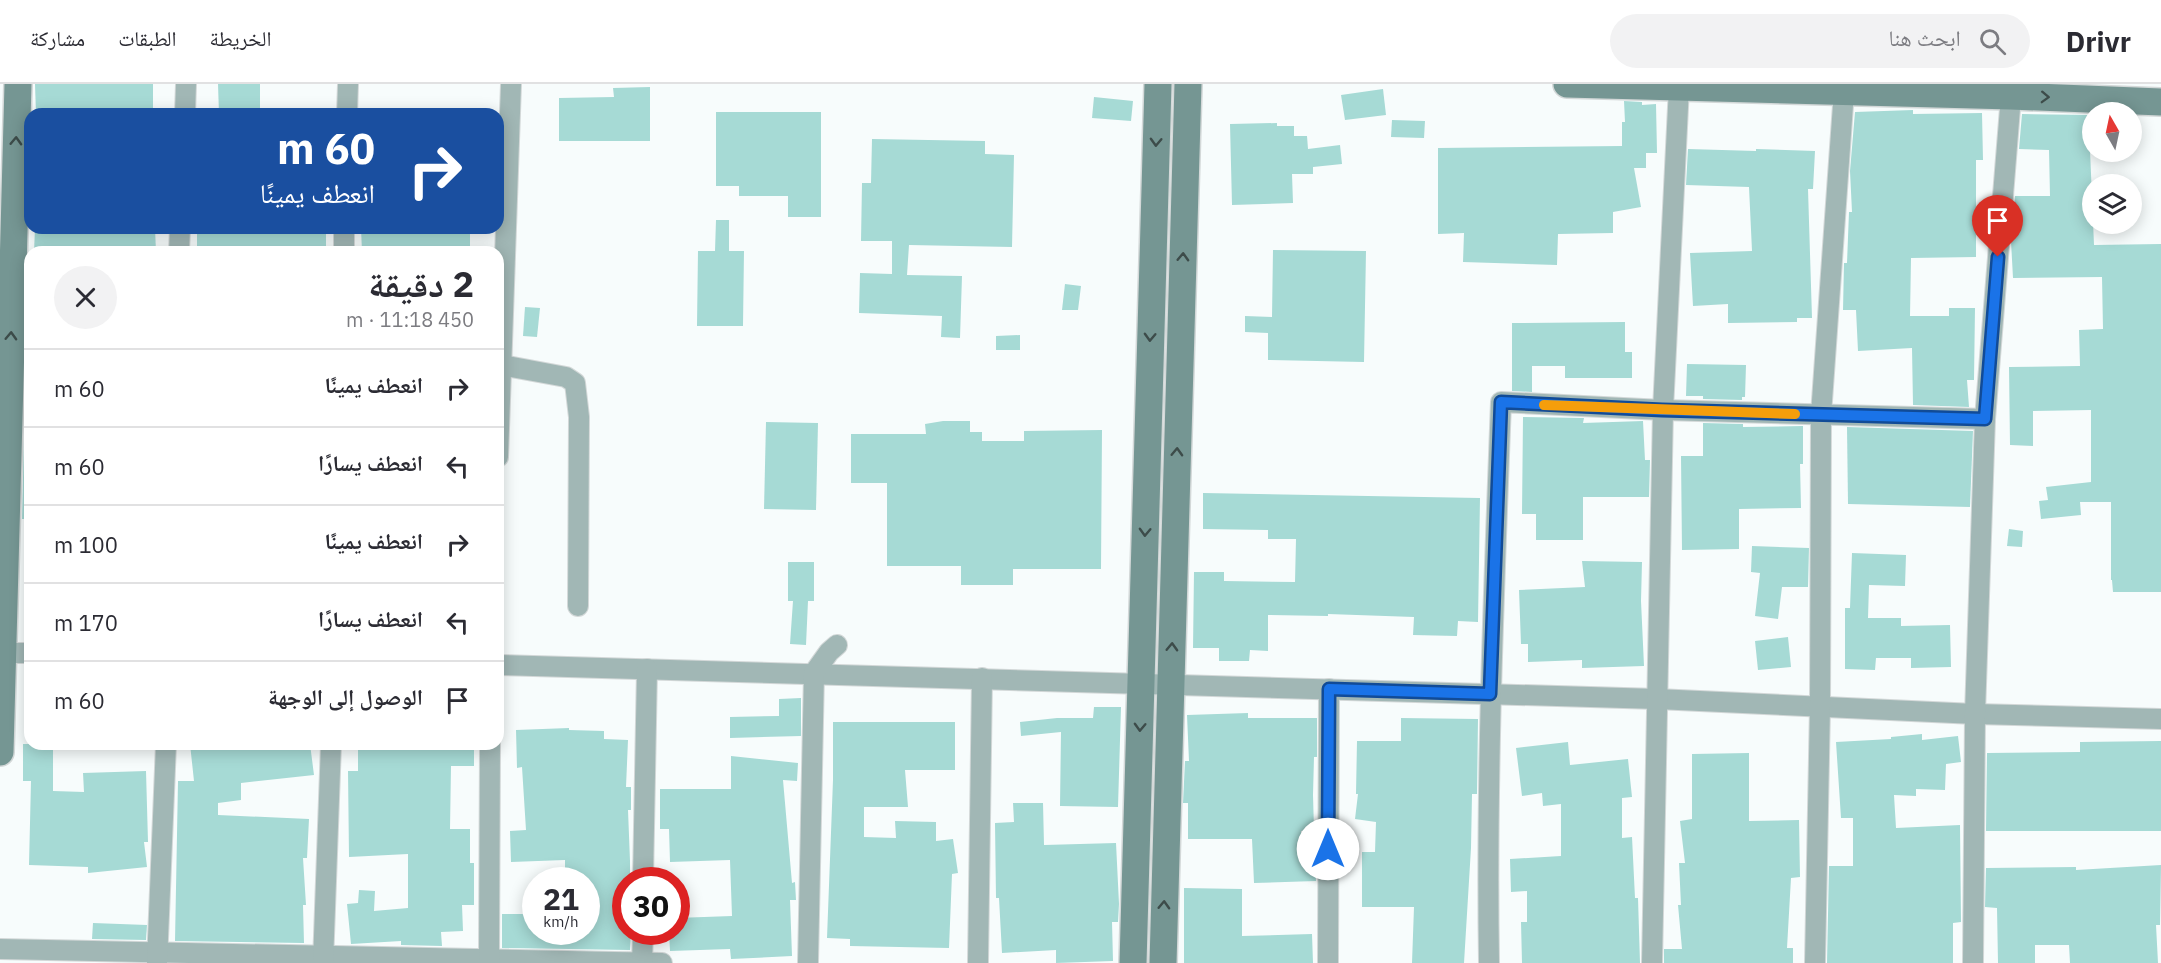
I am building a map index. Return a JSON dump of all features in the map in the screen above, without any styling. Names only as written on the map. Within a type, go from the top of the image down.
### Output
[{"type":"street","points":[[0,752],[18,84]]},
{"type":"street","points":[[185,108],[186,84]]},
{"type":"street","points":[[347,108],[348,84]]},
{"type":"street","points":[[504,270],[511,84]]},
{"type":"street","points":[[1133,963],[1158,84]]},
{"type":"street","points":[[1163,963],[1188,84]]},
{"type":"street","points":[[1567,84],[2161,102]]},
{"type":"street","points":[[1652,963],[1662,410],[1679,87]]},
{"type":"street","points":[[1815,963],[1820,706],[1821,415],[1844,91]]},
{"type":"street","points":[[1973,963],[1975,714],[1985,419],[2011,96]]},
{"type":"street","points":[[504,377],[566,377],[575,383],[579,417],[578,606]]},
{"type":"street","points":[[1489,963],[1487,863],[1490,694],[1501,402],[1662,410],[1985,419]]},
{"type":"street","points":[[808,963],[814,673],[837,645]]},
{"type":"street","points":[[2,653],[24,653]]},
{"type":"street","points":[[504,665],[1657,699],[1975,714],[2161,719]]},
{"type":"street","points":[[644,867],[647,669]]},
{"type":"street","points":[[978,963],[982,678]]},
{"type":"street","points":[[1328,963],[1329,689]]},
{"type":"street","points":[[157,958],[166,750]]},
{"type":"street","points":[[323,959],[331,750]]},
{"type":"street","points":[[489,961],[490,750]]},
{"type":"street","points":[[642,945],[642,963]]},
{"type":"street","points":[[0,949],[157,958],[662,963]]},
{"type":"building","points":[[35,84],[153,84],[153,108],[36,108]]},
{"type":"building","points":[[218,84],[260,84],[260,108],[219,108]]},
{"type":"building","points":[[650,87],[650,141],[559,141],[559,98],[614,97],[613,88]]},
{"type":"building","points":[[1383,89],[1386,115],[1345,120],[1341,95]]},
{"type":"building","points":[[1094,97],[1133,101],[1131,121],[1092,118]]},
{"type":"building","points":[[1624,101],[1642,102],[1642,105],[1656,104],[1657,153],[1646,153],[1646,168],[1634,168],[1641,207],[1613,212],[1613,233],[1558,234],[1557,265],[1463,262],[1464,233],[1438,234],[1438,148],[1622,146],[1622,122],[1625,122]]},
{"type":"building","points":[[1913,110],[1913,114],[1982,113],[1983,160],[1976,160],[1976,257],[1911,258],[1910,316],[1949,316],[1949,308],[1975,308],[1974,380],[1967,380],[1969,407],[1913,405],[1912,348],[1858,351],[1856,310],[1843,310],[1844,263],[1847,263],[1849,212],[1852,212],[1850,171],[1855,112]]},
{"type":"building","points":[[716,112],[821,112],[821,217],[788,217],[788,196],[739,196],[739,186],[716,186]]},
{"type":"building","points":[[2022,114],[2082,115],[2082,162],[2091,162],[2091,174],[2082,174],[2082,234],[2094,234],[2094,245],[2161,244],[2161,592],[2113,592],[2111,502],[2080,502],[2081,515],[2041,519],[2039,501],[2048,500],[2046,487],[2091,482],[2091,410],[2033,411],[2033,446],[2010,445],[2009,367],[2080,366],[2079,330],[2103,329],[2102,277],[2013,278],[2011,241],[2015,196],[2050,196],[2049,150],[2019,149]]},
{"type":"building","points":[[1392,120],[1425,121],[1424,138],[1391,137]]},
{"type":"building","points":[[1277,123],[1277,126],[1294,126],[1294,136],[1307,136],[1308,149],[1340,145],[1342,164],[1313,167],[1313,174],[1292,174],[1293,203],[1232,205],[1230,124]]},
{"type":"building","points":[[872,139],[985,141],[985,154],[1014,155],[1012,247],[909,245],[907,275],[962,276],[960,338],[941,337],[942,316],[859,313],[860,273],[892,274],[892,241],[861,241],[862,183],[871,183]]},
{"type":"building","points":[[1688,149],[1815,151],[1813,189],[1808,189],[1812,318],[1797,318],[1797,322],[1728,323],[1728,304],[1693,306],[1690,253],[1752,251],[1749,187],[1686,185]]},
{"type":"building","points":[[716,220],[729,220],[729,251],[744,251],[743,326],[697,326],[698,251],[715,251]]},
{"type":"building","points":[[35,234],[155,234],[156,246],[34,246]]},
{"type":"building","points":[[197,234],[326,234],[326,246],[197,246]]},
{"type":"building","points":[[361,234],[470,234],[470,246],[362,246]]},
{"type":"building","points":[[1273,250],[1366,251],[1364,362],[1268,360],[1268,333],[1245,332],[1245,316],[1272,317]]},
{"type":"building","points":[[1065,284],[1081,286],[1078,310],[1062,310]]},
{"type":"building","points":[[525,307],[540,308],[537,337],[523,336]]},
{"type":"building","points":[[1625,322],[1625,352],[1632,352],[1632,378],[1565,378],[1565,366],[1532,366],[1532,392],[1512,391],[1512,323]]},
{"type":"building","points":[[1020,335],[1020,350],[996,350],[996,336]]},
{"type":"building","points":[[1687,364],[1746,365],[1745,397],[1742,397],[1742,400],[1686,396]]},
{"type":"building","points":[[1523,417],[1584,418],[1583,423],[1643,421],[1645,460],[1650,460],[1649,497],[1583,497],[1583,540],[1536,540],[1536,514],[1522,514]]},
{"type":"building","points":[[970,421],[970,432],[982,432],[982,441],[1024,441],[1024,431],[1102,430],[1101,569],[1013,569],[1013,585],[961,585],[961,566],[887,566],[887,483],[851,483],[851,434],[926,434],[925,424]]},
{"type":"building","points":[[766,422],[818,423],[816,510],[764,509]]},
{"type":"building","points":[[1703,423],[1743,424],[1743,427],[1803,426],[1803,464],[1800,464],[1801,508],[1739,509],[1739,549],[1682,550],[1681,456],[1703,456]]},
{"type":"building","points":[[1847,427],[1973,431],[1970,507],[1848,504]]},
{"type":"building","points":[[24,438],[24,519],[22,519]]},
{"type":"building","points":[[1203,493],[1480,498],[1478,622],[1458,621],[1457,636],[1413,635],[1414,617],[1328,614],[1328,616],[1268,615],[1268,651],[1250,650],[1249,661],[1219,661],[1219,648],[1193,648],[1194,572],[1224,572],[1224,581],[1295,582],[1296,539],[1268,539],[1268,530],[1203,529]]},
{"type":"building","points":[[2009,529],[2023,531],[2022,547],[2007,546]]},
{"type":"building","points":[[1752,546],[1809,548],[1808,587],[1782,587],[1778,619],[1755,616],[1760,573],[1751,572]]},
{"type":"building","points":[[1852,553],[1906,555],[1905,586],[1869,585],[1868,618],[1901,618],[1901,626],[1950,625],[1951,667],[1911,668],[1911,658],[1876,658],[1875,670],[1845,669],[1845,608],[1850,608]]},
{"type":"building","points":[[1582,561],[1642,562],[1644,666],[1582,668],[1582,660],[1528,662],[1528,644],[1521,644],[1519,590],[1585,587]]},
{"type":"building","points":[[788,562],[814,562],[814,601],[808,601],[806,645],[790,644],[793,601],[788,601]]},
{"type":"building","points":[[1788,637],[1791,667],[1758,670],[1755,641]]},
{"type":"building","points":[[801,698],[801,736],[730,738],[730,717],[779,716],[779,699]]},
{"type":"building","points":[[1094,707],[1121,707],[1118,807],[1060,806],[1061,732],[1021,736],[1020,722],[1057,718],[1093,718]]},
{"type":"building","points":[[1248,713],[1248,718],[1317,718],[1317,757],[1314,757],[1314,830],[1301,831],[1303,867],[1315,867],[1316,881],[1254,883],[1252,839],[1188,839],[1188,803],[1183,803],[1185,761],[1189,761],[1187,715]]},
{"type":"building","points":[[1401,718],[1478,719],[1477,794],[1472,794],[1464,963],[1412,963],[1414,907],[1362,907],[1362,852],[1375,852],[1376,822],[1355,819],[1358,794],[1356,794],[1357,741],[1401,741]]},
{"type":"building","points":[[833,722],[955,722],[955,770],[905,770],[908,807],[864,807],[864,837],[896,838],[895,821],[936,822],[936,841],[953,839],[958,873],[952,874],[949,948],[850,946],[850,939],[827,938]]},
{"type":"building","points":[[569,728],[569,730],[604,731],[604,739],[628,740],[626,787],[631,787],[631,810],[628,810],[630,867],[612,867],[612,945],[630,945],[630,950],[502,948],[502,914],[522,914],[522,945],[600,945],[600,867],[565,867],[565,860],[511,862],[510,831],[526,830],[522,767],[517,768],[516,730]]},
{"type":"building","points":[[1922,734],[1922,740],[1958,736],[1961,762],[1946,764],[1945,790],[1916,789],[1916,796],[1894,795],[1896,828],[1960,825],[1961,922],[1953,923],[1953,963],[1827,963],[1829,866],[1853,866],[1853,818],[1841,818],[1836,742],[1891,739],[1891,737]]},
{"type":"building","points":[[2161,741],[2161,831],[1986,831],[1987,753],[2080,752],[2080,742]]},
{"type":"building","points":[[1568,742],[1570,765],[1628,759],[1632,797],[1622,798],[1622,838],[1632,837],[1635,898],[1638,898],[1640,963],[1522,963],[1521,922],[1527,922],[1527,891],[1511,892],[1510,859],[1561,856],[1561,804],[1543,806],[1542,793],[1522,796],[1516,748]]},
{"type":"building","points":[[23,744],[24,750],[53,750],[53,791],[84,792],[83,773],[146,771],[148,842],[144,842],[147,867],[88,873],[88,867],[29,865],[31,781],[23,781]]},
{"type":"building","points":[[191,750],[311,750],[314,775],[241,783],[241,800],[218,803],[218,815],[309,819],[307,858],[303,858],[306,905],[303,905],[304,943],[175,941],[178,781],[194,781]]},
{"type":"building","points":[[358,750],[474,750],[474,766],[451,766],[450,829],[470,829],[470,863],[474,863],[474,905],[462,905],[463,931],[441,932],[442,946],[401,945],[401,941],[351,944],[347,904],[358,903],[359,890],[375,891],[374,911],[408,908],[408,854],[349,857],[348,771],[358,771]]},
{"type":"building","points":[[1749,753],[1749,821],[1799,820],[1800,877],[1791,878],[1787,948],[1793,948],[1793,963],[1664,963],[1664,949],[1682,949],[1678,905],[1681,905],[1679,863],[1685,863],[1680,821],[1692,819],[1692,754]]},
{"type":"building","points":[[731,756],[798,763],[797,781],[783,780],[792,883],[795,882],[796,900],[790,900],[792,956],[731,959],[730,949],[670,951],[670,945],[690,945],[690,918],[732,916],[730,860],[670,862],[669,829],[660,829],[660,789],[731,789]]},
{"type":"building","points":[[1013,803],[1043,803],[1044,845],[1116,843],[1119,904],[1118,922],[1112,922],[1113,961],[1056,963],[1056,950],[1002,953],[999,898],[996,898],[995,823],[1014,822]]},
{"type":"building","points":[[2161,865],[2160,925],[2156,925],[2158,963],[2070,963],[2069,945],[2035,945],[2035,963],[1998,963],[1997,908],[1985,907],[1986,868],[2076,867],[2076,870]]},
{"type":"building","points":[[1184,888],[1242,889],[1242,936],[1312,934],[1313,963],[1184,963]]},
{"type":"building","points":[[93,923],[147,925],[146,940],[92,939]]},
{"type":"slow traffic","points":[[1544,405],[1795,414]]},
{"type":"route","points":[[1328,849],[1329,689],[1490,694],[1501,402],[1662,410],[1985,419],[1998,257]]}]
